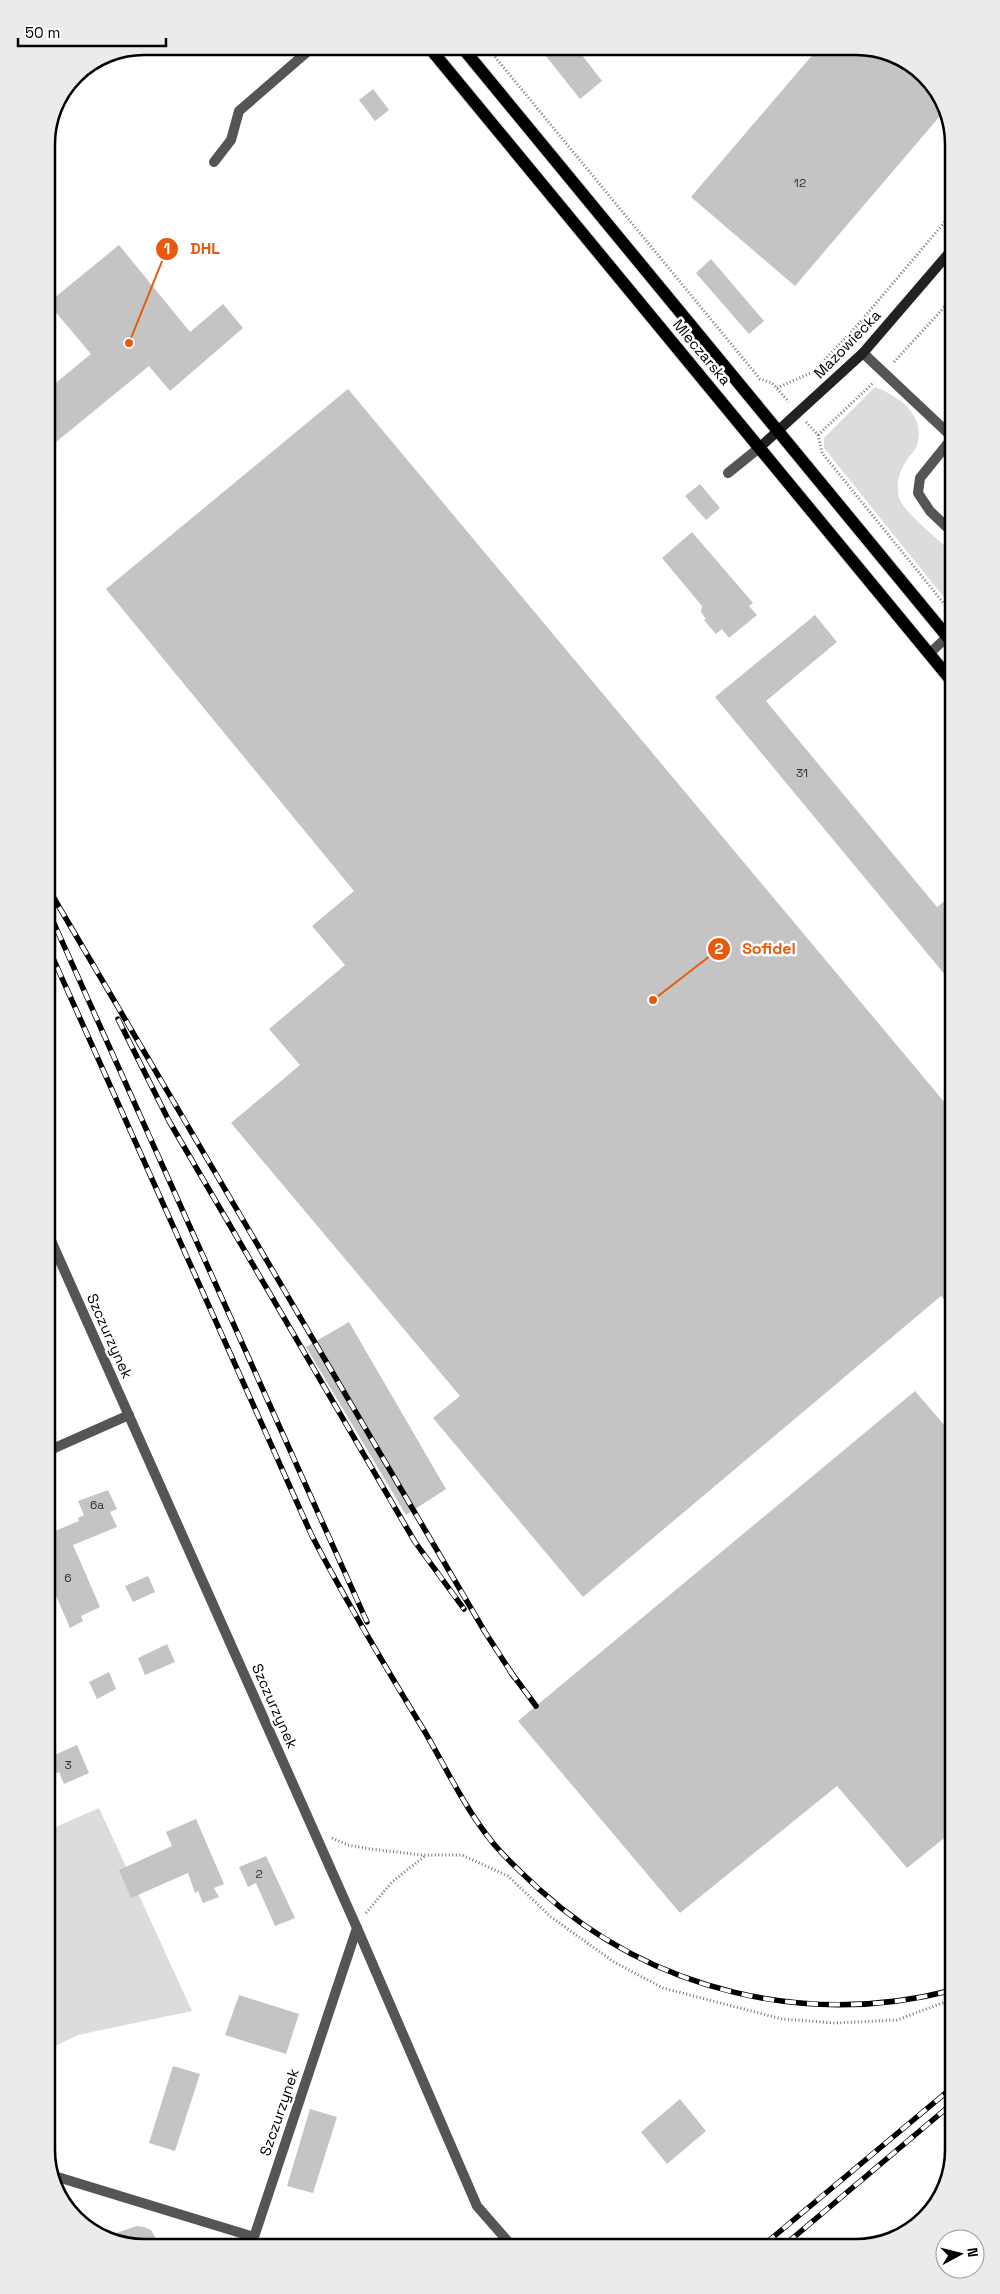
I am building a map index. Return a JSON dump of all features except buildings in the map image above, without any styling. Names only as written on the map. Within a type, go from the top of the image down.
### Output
[{"type":"main road","name":"Mleczarska","points":[[435,55],[945,673]]},
{"type":"main road","name":"Mleczarska","points":[[468,55],[945,632]]},
{"type":"street","points":[[214,162],[231,140],[239,111],[304,55]]},
{"type":"street","name":"Mazowiecka","points":[[759,448],[863,353],[945,258]]},
{"type":"street","points":[[863,353],[945,429]]},
{"type":"street","points":[[728,473],[759,448]]},
{"type":"street","points":[[945,448],[920,478],[918,493],[930,511],[945,525]]},
{"type":"street","points":[[929,654],[945,640]]},
{"type":"street","name":"Szczurzynek","points":[[55,1249],[357,1928],[253,2239]]},
{"type":"street","points":[[55,1448],[129,1415]]},
{"type":"street","points":[[357,1928],[477,2206],[506,2239]]},
{"type":"street","points":[[60,2178],[243,2239]]},
{"type":"path","points":[[493,55],[760,379],[772,383],[818,436],[822,453],[945,605]]},
{"type":"path","points":[[777,388],[813,372],[855,328],[945,222]]},
{"type":"path","points":[[315,1832],[348,1845],[426,1855],[462,1855],[508,1876],[551,1916],[614,1962],[663,1988],[782,2019],[835,2023],[897,2020],[945,2002]]},
{"type":"path","points":[[357,1928],[392,1882],[426,1855]]},
{"type":"shaded area","points":[[875,387],[901,401],[908,408],[918,425],[919,434],[917,445],[907,459],[900,474],[899,498],[914,518],[945,546],[945,599],[824,448],[824,438]]},
{"type":"shaded area","points":[[99,1808],[192,2011],[78,2035],[55,2046],[55,1827]]},
{"type":"railway","points":[[55,900],[485,1632],[514,1677]]},
{"type":"railway","points":[[55,926],[367,1622]]},
{"type":"railway","points":[[55,963],[312,1536],[381,1660],[465,1803],[498,1849],[540,1890],[584,1925],[631,1954],[681,1976],[734,1992],[788,2002],[843,2005],[898,2001],[945,1992]]},
{"type":"railway","points":[[118,1019],[169,1121],[415,1542],[464,1609]]},
{"type":"railway","points":[[510,1671],[536,1706]]},
{"type":"railway","points":[[771,2239],[945,2094]]},
{"type":"railway","points":[[792,2239],[945,2110]]},
{"type":"place","name":"DHL","points":[[129,343]]},
{"type":"place","name":"Sofidel","points":[[653,1000]]}]
